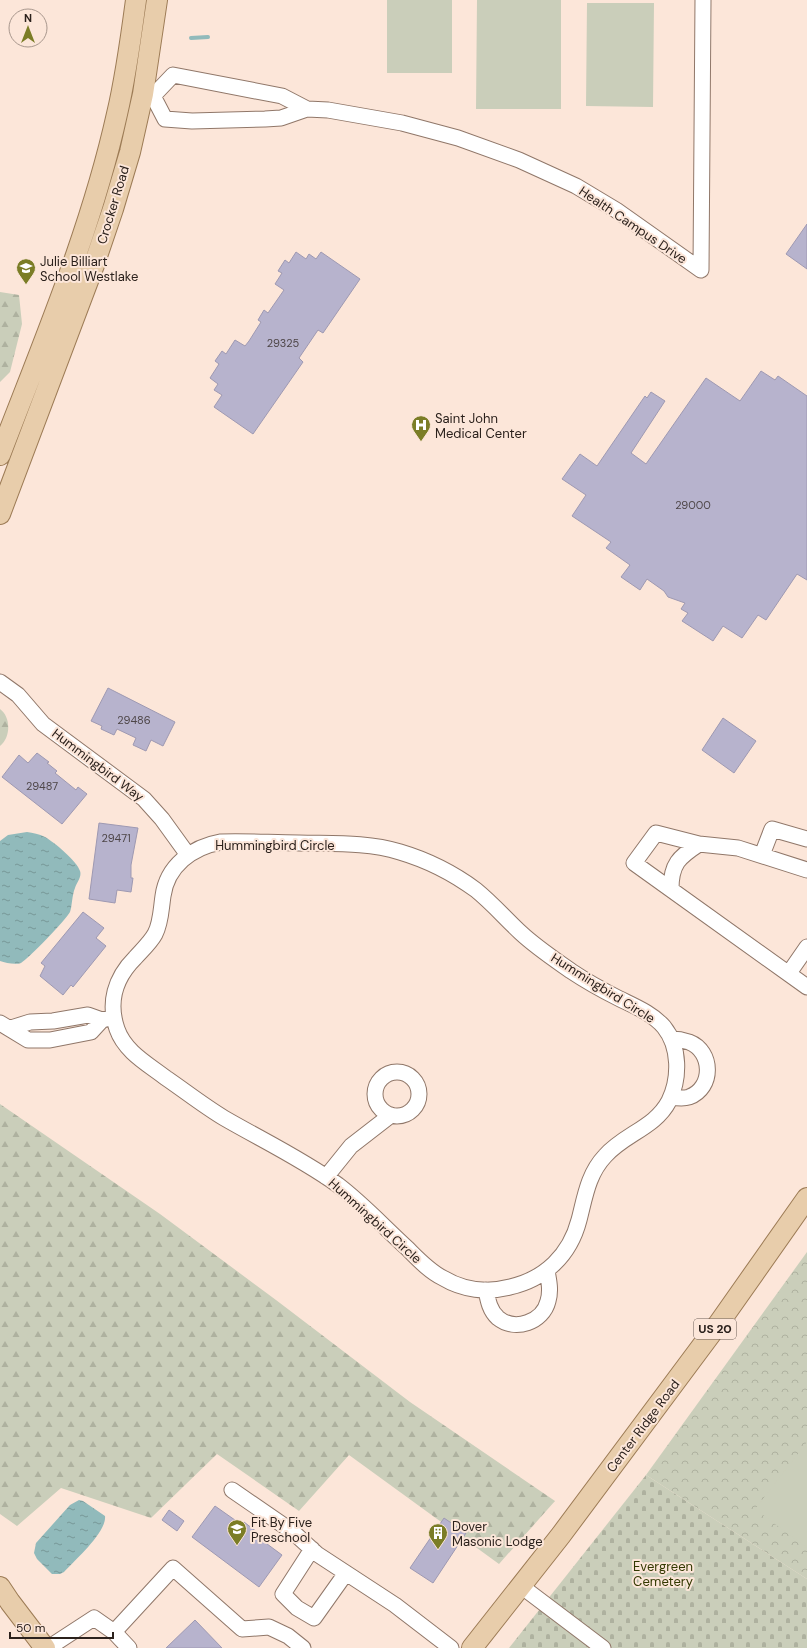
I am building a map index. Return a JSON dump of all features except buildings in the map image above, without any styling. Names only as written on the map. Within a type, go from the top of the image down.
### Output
[{"type":"main road","name":"Crocker Road","points":[[0,455],[75,259],[95,196],[117,115],[128,58],[136,0]]},
{"type":"main road","name":"Crocker Road","points":[[0,514],[94,265],[148,95],[157,0]]},
{"type":"main road","name":"Center Ridge Road","points":[[472,1648],[565,1530],[719,1323],[806,1202]]},
{"type":"main road","points":[[0,1587],[10,1602],[47,1648]]},
{"type":"street","name":"Health Campus Drive","points":[[307,109],[282,96],[173,75],[148,95],[165,119],[220,121],[281,118],[307,109],[340,111],[402,123],[458,138],[519,160],[576,186],[602,201],[701,270],[703,0]]},
{"type":"street","points":[[122,89],[148,95]]},
{"type":"street","name":"Hummingbird Way","points":[[0,682],[18,695],[43,724],[144,799],[162,819],[188,856]]},
{"type":"street","points":[[762,856],[772,829],[807,839]]},
{"type":"street","points":[[807,870],[731,847],[698,844],[656,833],[634,863],[807,987]]},
{"type":"street","name":"Hummingbird Circle","points":[[229,842],[362,845],[395,851],[421,859],[456,876],[479,892],[524,936],[573,972],[602,990],[653,1017],[661,1024],[671,1039],[674,1047],[677,1067],[671,1097],[654,1120],[616,1144],[601,1159],[588,1185],[574,1235],[560,1258],[547,1271],[521,1284],[498,1290],[467,1288],[436,1274],[349,1194],[326,1177],[297,1158],[217,1113],[133,1053],[108,1018],[117,982],[126,967],[148,943],[156,931],[163,893],[168,877],[179,863],[188,856],[204,846],[229,842]]},
{"type":"street","points":[[671,889],[672,872],[679,858],[698,844]]},
{"type":"street","points":[[789,973],[807,947]]},
{"type":"street","points":[[5,1025],[53,1021],[88,1015],[108,1018]]},
{"type":"street","points":[[671,1039],[689,1042],[696,1046],[705,1058],[708,1070],[705,1083],[696,1093],[686,1098],[671,1097]]},
{"type":"street","points":[[326,1177],[351,1146],[391,1115]]},
{"type":"street","points":[[486,1290],[488,1302],[492,1311],[499,1318],[515,1325],[532,1321],[540,1316],[548,1302],[549,1289],[547,1271]]},
{"type":"street","points":[[232,1490],[293,1532],[312,1549],[346,1573],[395,1605],[451,1648]]},
{"type":"street","points":[[312,1549],[283,1594],[297,1608],[314,1618],[346,1573]]},
{"type":"street","points":[[114,1632],[173,1568],[242,1629],[269,1627],[288,1636],[303,1648]]},
{"type":"street","points":[[521,1586],[603,1648]]},
{"type":"street","points":[[47,1648],[94,1618],[114,1632],[128,1648]]},
{"type":"green space","points":[[387,0],[452,0],[452,73],[387,73]]},
{"type":"green space","points":[[477,0],[561,0],[561,109],[476,109]]},
{"type":"green space","points":[[587,3],[654,3],[653,107],[586,106]]},
{"type":"green space","points":[[0,292],[19,295],[22,324],[10,372],[0,382]]},
{"type":"green space","points":[[0,709],[4,713],[8,722],[8,732],[4,742],[0,746]]},
{"type":"green space","points":[[0,1104],[160,1214],[410,1402],[555,1501],[499,1564],[349,1455],[299,1511],[217,1454],[151,1518],[61,1488],[17,1526],[0,1514]]},
{"type":"green space","points":[[807,1252],[807,1579],[646,1475]]},
{"type":"green space","points":[[807,1442],[807,1548],[755,1509]]},
{"type":"green space","name":"Evergreen Cemetery","points":[[646,1475],[807,1579],[807,1648],[509,1648]]},
{"type":"water","points":[[27,832],[45,837],[59,847],[75,862],[80,871],[80,875],[74,891],[70,912],[62,923],[25,960],[21,963],[10,964],[0,961],[0,841],[8,835]]},
{"type":"water","points":[[79,1500],[83,1501],[105,1516],[104,1523],[96,1538],[64,1572],[60,1574],[52,1574],[37,1559],[34,1553],[36,1543],[70,1505]]},
{"type":"waterway","points":[[191,38],[208,37]]},
{"type":"place","name":"Julie Billiart School Westlake","points":[[26,285]]},
{"type":"place","name":"Saint John Medical Center","points":[[421,442]]},
{"type":"place","name":"Fit By Five Preschool","points":[[237,1546]]},
{"type":"place","name":"Dover Masonic Lodge","points":[[438,1550]]}]
